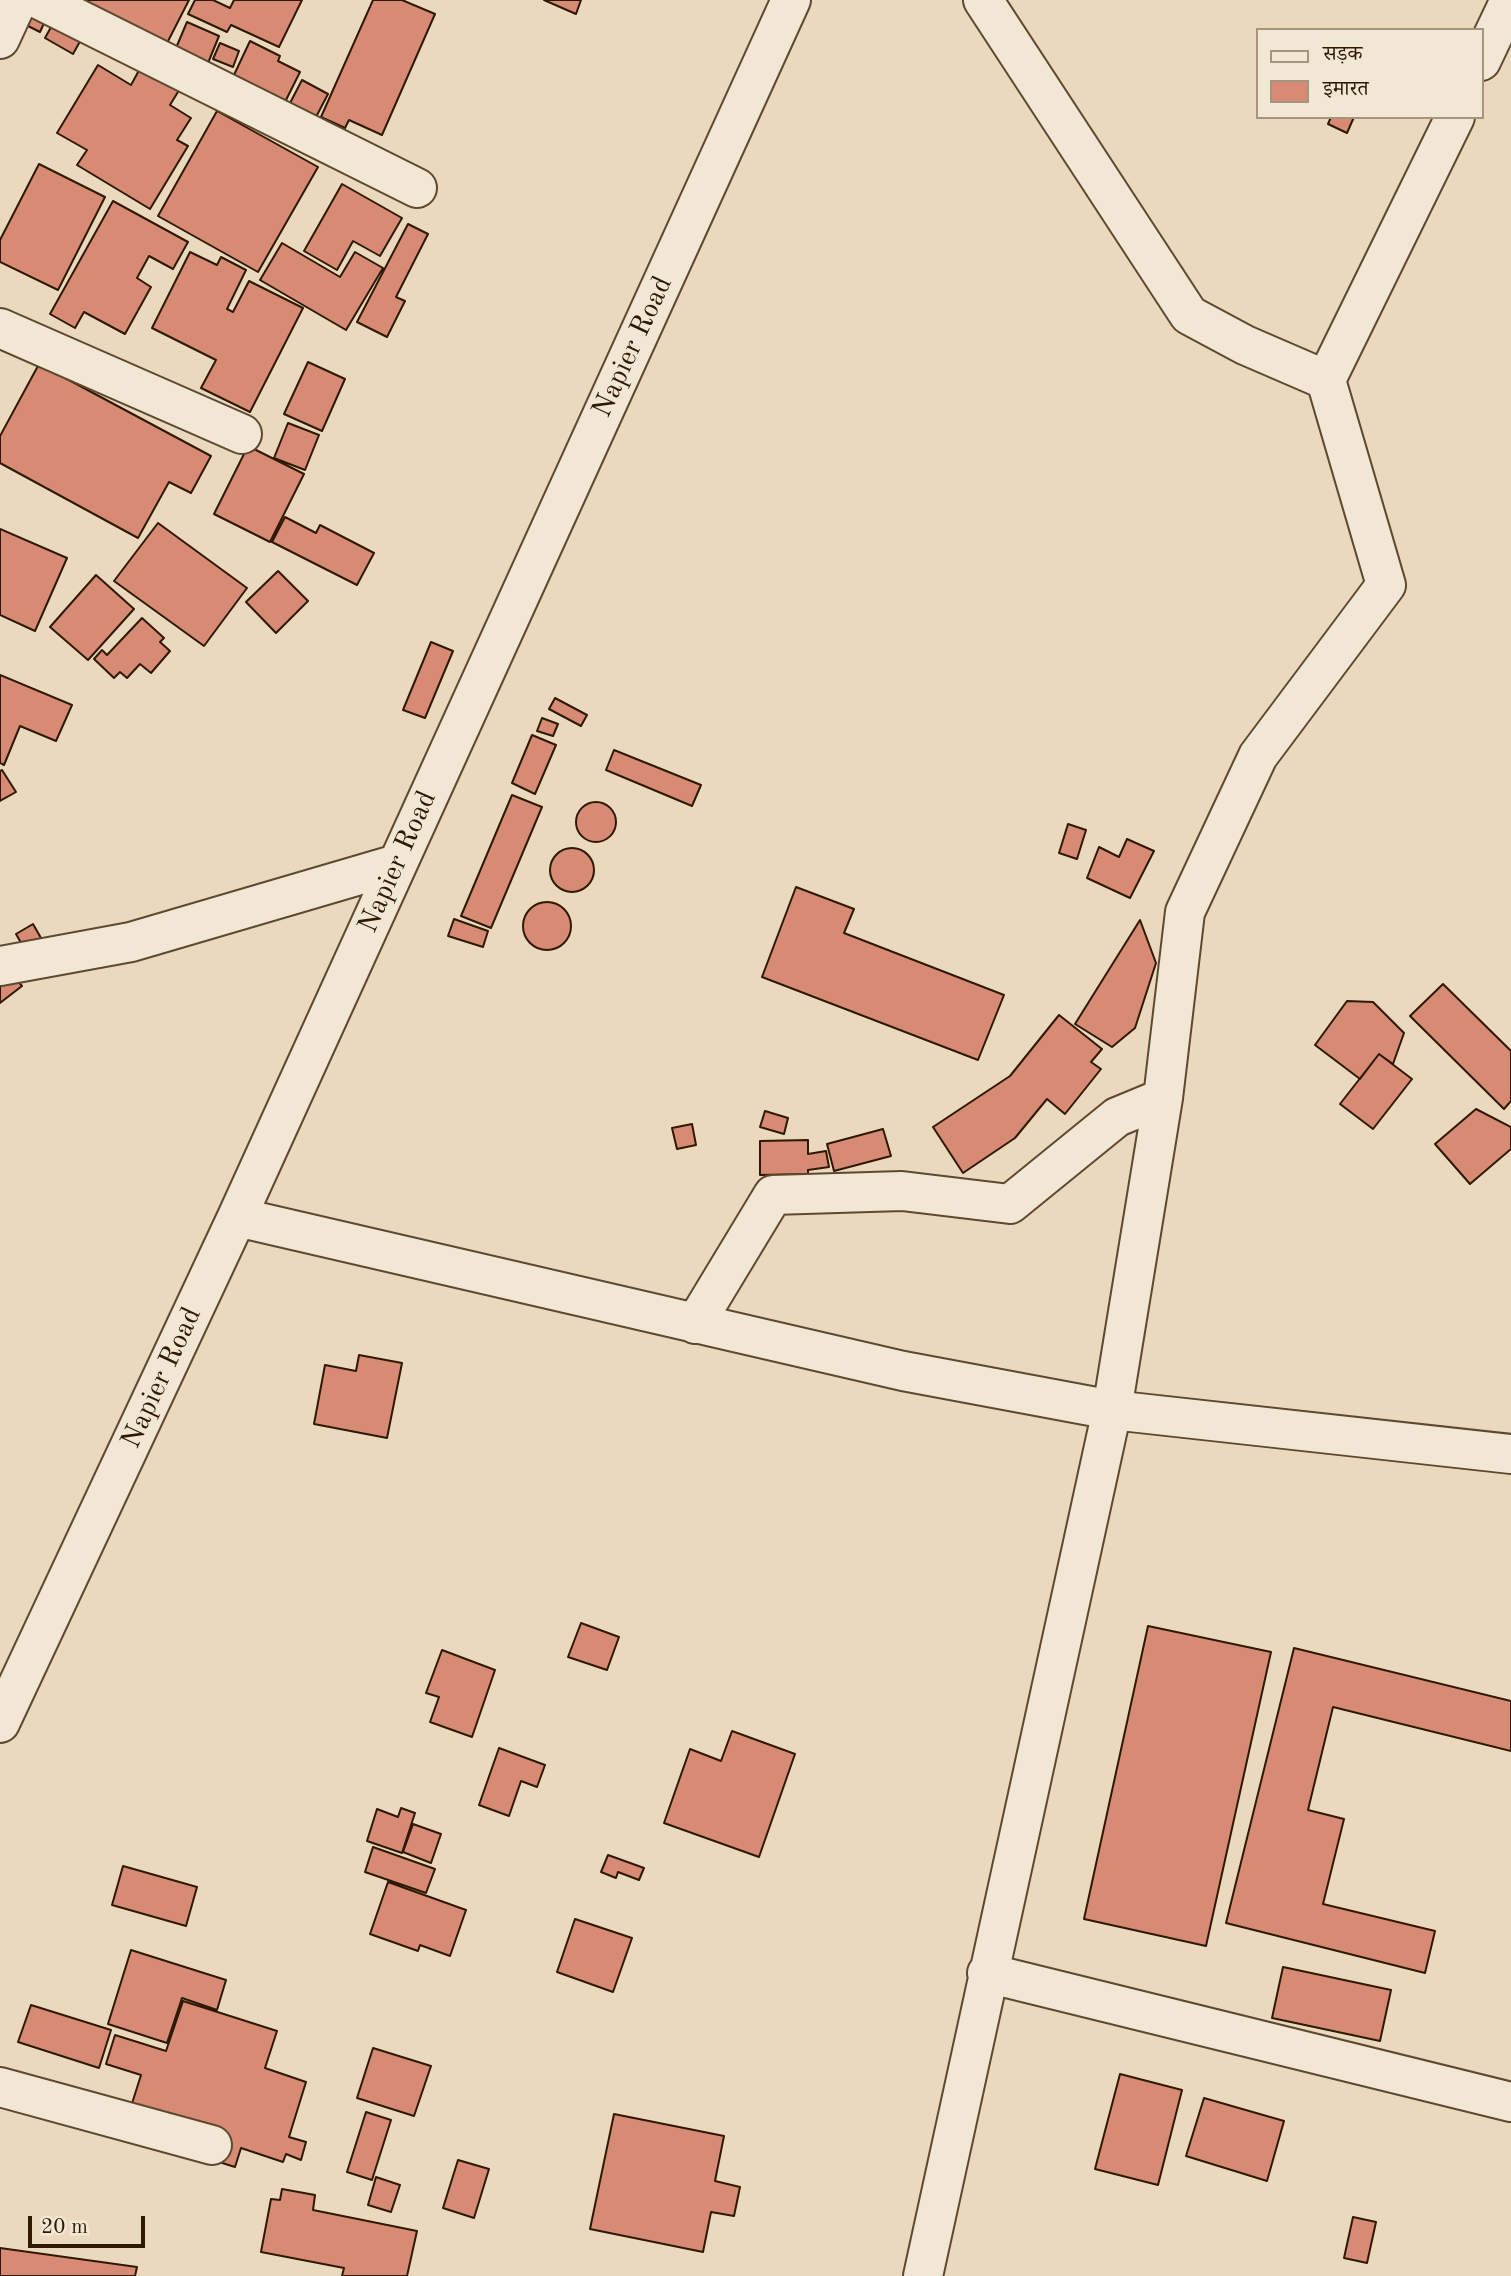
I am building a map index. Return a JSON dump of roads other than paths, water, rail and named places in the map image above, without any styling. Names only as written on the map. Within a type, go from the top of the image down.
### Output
[{"type":"street","points":[[0,39],[18,0]]},
{"type":"street","points":[[40,0],[417,188]]},
{"type":"street","name":"Napier Road","points":[[0,1723],[237,1217],[791,0]]},
{"type":"street","points":[[983,0],[1189,315],[1245,345],[1326,380]]},
{"type":"street","points":[[1483,57],[1510,0]]},
{"type":"street","points":[[923,2276],[1112,1410],[1163,1098],[1185,912],[1258,756],[1386,585],[1326,380],[1454,119]]},
{"type":"street","points":[[0,328],[242,435]]},
{"type":"street","points":[[0,965],[131,942],[397,864]]},
{"type":"street","points":[[695,1324],[773,1195],[902,1191],[1010,1203],[1117,1117],[1163,1098]]},
{"type":"street","points":[[237,1217],[903,1371],[1112,1410],[1511,1454]]},
{"type":"street","points":[[987,1973],[1511,2102]]},
{"type":"street","points":[[0,2087],[212,2145]]}]
